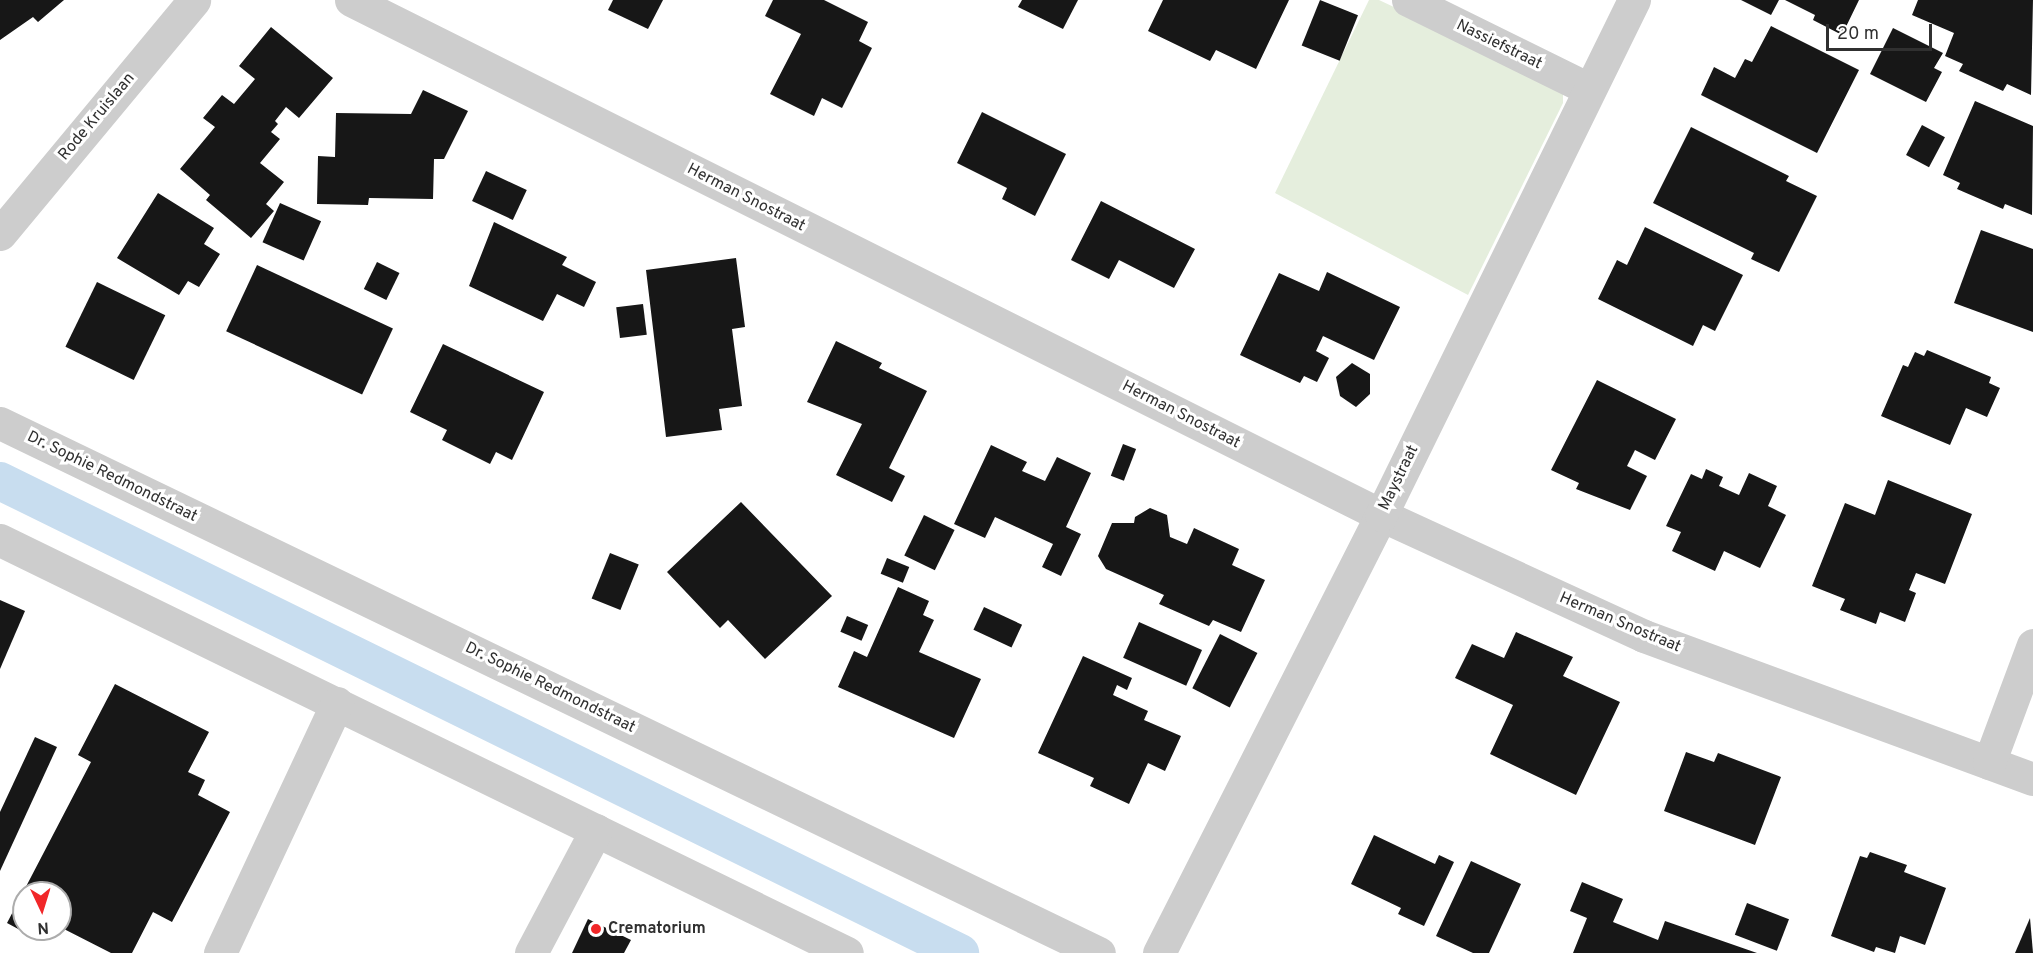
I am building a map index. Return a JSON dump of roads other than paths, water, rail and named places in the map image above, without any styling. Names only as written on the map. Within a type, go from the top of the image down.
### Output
[{"type":"street","name":"Rode Kruislaan","points":[[0,234],[194,0]]},
{"type":"street","name":"Herman Snostraat","points":[[351,0],[1381,515],[1644,636],[2033,779]]},
{"type":"street","name":"Nassiefstraat","points":[[1408,0],[1590,89]]},
{"type":"street","name":"Maystraat","points":[[1159,953],[1381,515],[1634,0]]},
{"type":"street","name":"Dr. Sophie Redmondstraat","points":[[0,423],[1099,953]]},
{"type":"street","points":[[0,540],[847,953]]},
{"type":"street","points":[[1989,763],[2033,645]]},
{"type":"street","points":[[220,953],[338,703]]},
{"type":"street","points":[[531,953],[596,830]]},
{"type":"waterway","points":[[0,481],[960,953]]},
{"type":"place","name":"Crematorium","points":[[596,929]]}]
